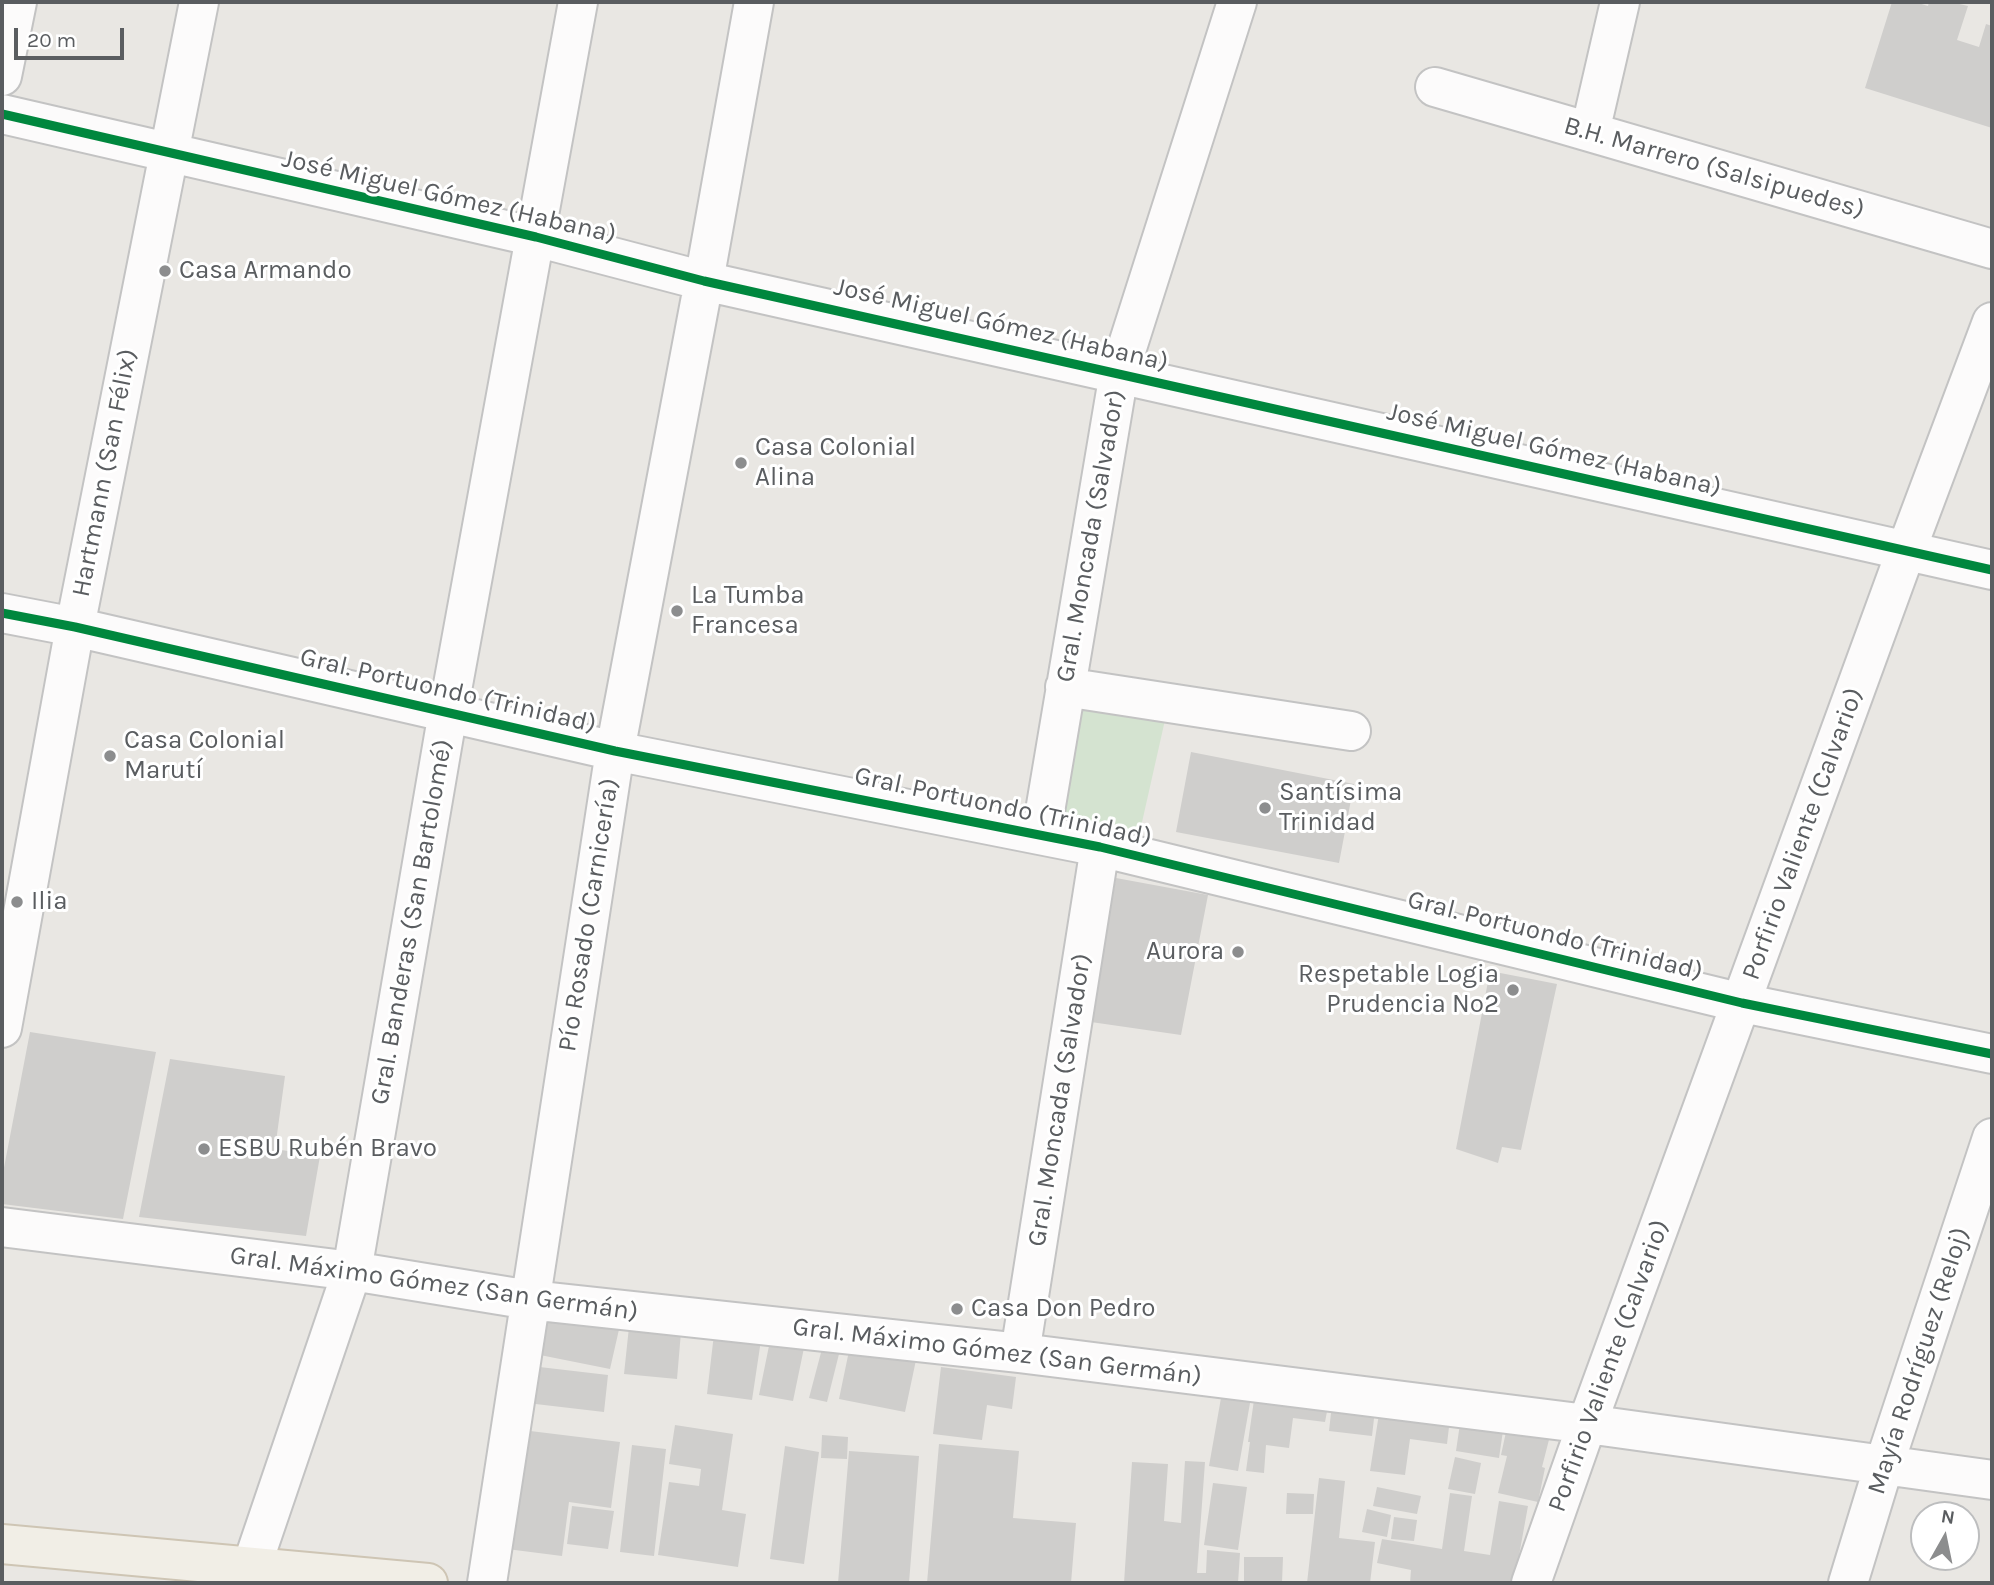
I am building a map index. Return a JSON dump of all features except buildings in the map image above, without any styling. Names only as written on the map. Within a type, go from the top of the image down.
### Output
[{"type":"main road","points":[[2,1544],[249,1574],[428,1583]]},
{"type":"street","points":[[2,76],[18,2]]},
{"type":"street","name":"Hartmann (San Félix)","points":[[2,1028],[75,627],[199,2]]},
{"type":"street","name":"Gral. Banderas (San Bartolomé)","points":[[249,1574],[352,1271],[448,712],[578,2]]},
{"type":"street","name":"Pío Rosado (Carnicería)","points":[[487,1583],[615,751],[754,2]]},
{"type":"street","name":"Gral. Moncada (Salvador)","points":[[1041,835],[1119,373],[1237,2]]},
{"type":"street","points":[[1590,132],[1620,2]]},
{"type":"street","name":"B.H. Marrero (Salsipuedes)","points":[[1435,87],[1992,248]]},
{"type":"street","name":"José Miguel Gómez (Habana)","points":[[2,114],[536,237],[704,281],[1992,570]]},
{"type":"street","name":"Porfirio Valiente (Calvario)","points":[[1531,1583],[1906,551],[1992,322]]},
{"type":"street","name":"Gral. Portuondo (Trinidad)","points":[[2,613],[75,627],[615,751],[1100,847],[1742,1003],[1992,1054]]},
{"type":"street","points":[[1065,687],[1351,731]]},
{"type":"street","name":"Gral. Moncada (Salvador)","points":[[1020,1353],[1100,847]]},
{"type":"street","name":"Mayía Rodríguez (Reloj)","points":[[1848,1583],[1884,1465],[1992,1139]]},
{"type":"street","name":"Gral. Máximo Gómez (San Germán)","points":[[2,1227],[352,1271],[530,1300],[1020,1353],[1587,1424],[1992,1480]]},
{"type":"green space","points":[[1079,702],[1165,720],[1138,840],[1054,823]]},
{"type":"cycle path","points":[[2,114],[536,237],[704,281],[1992,570]]},
{"type":"cycle path","points":[[2,613],[75,627],[615,751],[1100,847],[1742,1003],[1992,1054]]},
{"type":"place","name":"Casa Armando","points":[[165,271]]},
{"type":"place","name":"Casa Colonial Alina","points":[[741,463]]},
{"type":"place","name":"La Tumba Francesa","points":[[677,611]]},
{"type":"place","name":"Casa Colonial Marutí","points":[[110,756]]},
{"type":"place","name":"Santísima Trinidad","points":[[1265,808]]},
{"type":"place","name":"Ilia","points":[[17,902]]},
{"type":"place","name":"Aurora","points":[[1238,952]]},
{"type":"place","name":"Respetable Logia Prudencia No2","points":[[1513,990]]},
{"type":"place","name":"ESBU Rubén Bravo","points":[[204,1149]]},
{"type":"place","name":"Casa Don Pedro","points":[[957,1309]]}]
